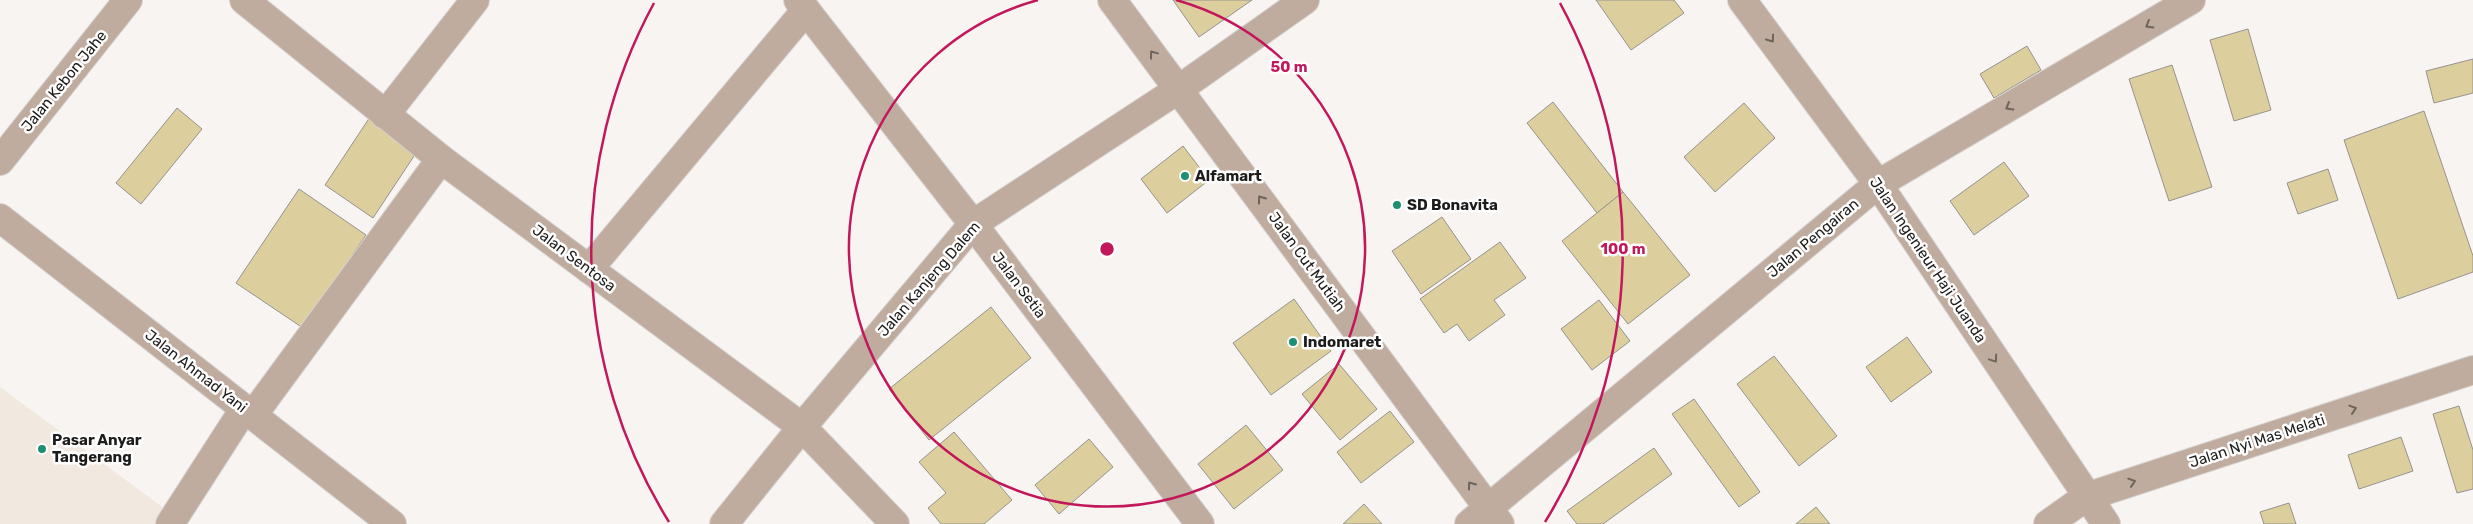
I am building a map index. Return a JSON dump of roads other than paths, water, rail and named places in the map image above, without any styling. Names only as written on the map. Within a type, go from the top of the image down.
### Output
[{"type":"street","name":"Jalan Kebon Jahe","points":[[0,161],[128,0]]},
{"type":"street","name":"Jalan Sentosa","points":[[244,0],[442,159],[802,427],[896,524]]},
{"type":"street","points":[[385,115],[475,0]]},
{"type":"street","name":"Jalan Cut Mutiah","points":[[1112,0],[1180,89],[1485,518]]},
{"type":"street","name":"Jalan Kanjeng Dalem","points":[[724,524],[802,427],[973,224],[1180,89],[1305,0]]},
{"type":"street","name":"Jalan Ingenieur Haji Juanda","points":[[1742,0],[1878,184],[2086,498],[2106,524]]},
{"type":"street","name":"Jalan Pengairan","points":[[1485,518],[1878,184],[2192,0]]},
{"type":"street","points":[[589,269],[802,5]]},
{"type":"street","name":"Jalan Setia","points":[[802,5],[973,224],[1200,524]]},
{"type":"street","points":[[170,524],[249,412],[442,159]]},
{"type":"street","name":"Jalan Ahmad Yani","points":[[0,218],[392,524]]},
{"type":"street","name":"Jalan Nyi Mas Melati","points":[[2048,524],[2086,498],[2473,370]]},
{"type":"place","name":"Alfamart","points":[[1185,176]]},
{"type":"place","name":"SD Bonavita","points":[[1397,205]]},
{"type":"place","name":"Indomaret","points":[[1293,342]]},
{"type":"place","name":"Pasar Anyar Tangerang","points":[[42,449]]}]
